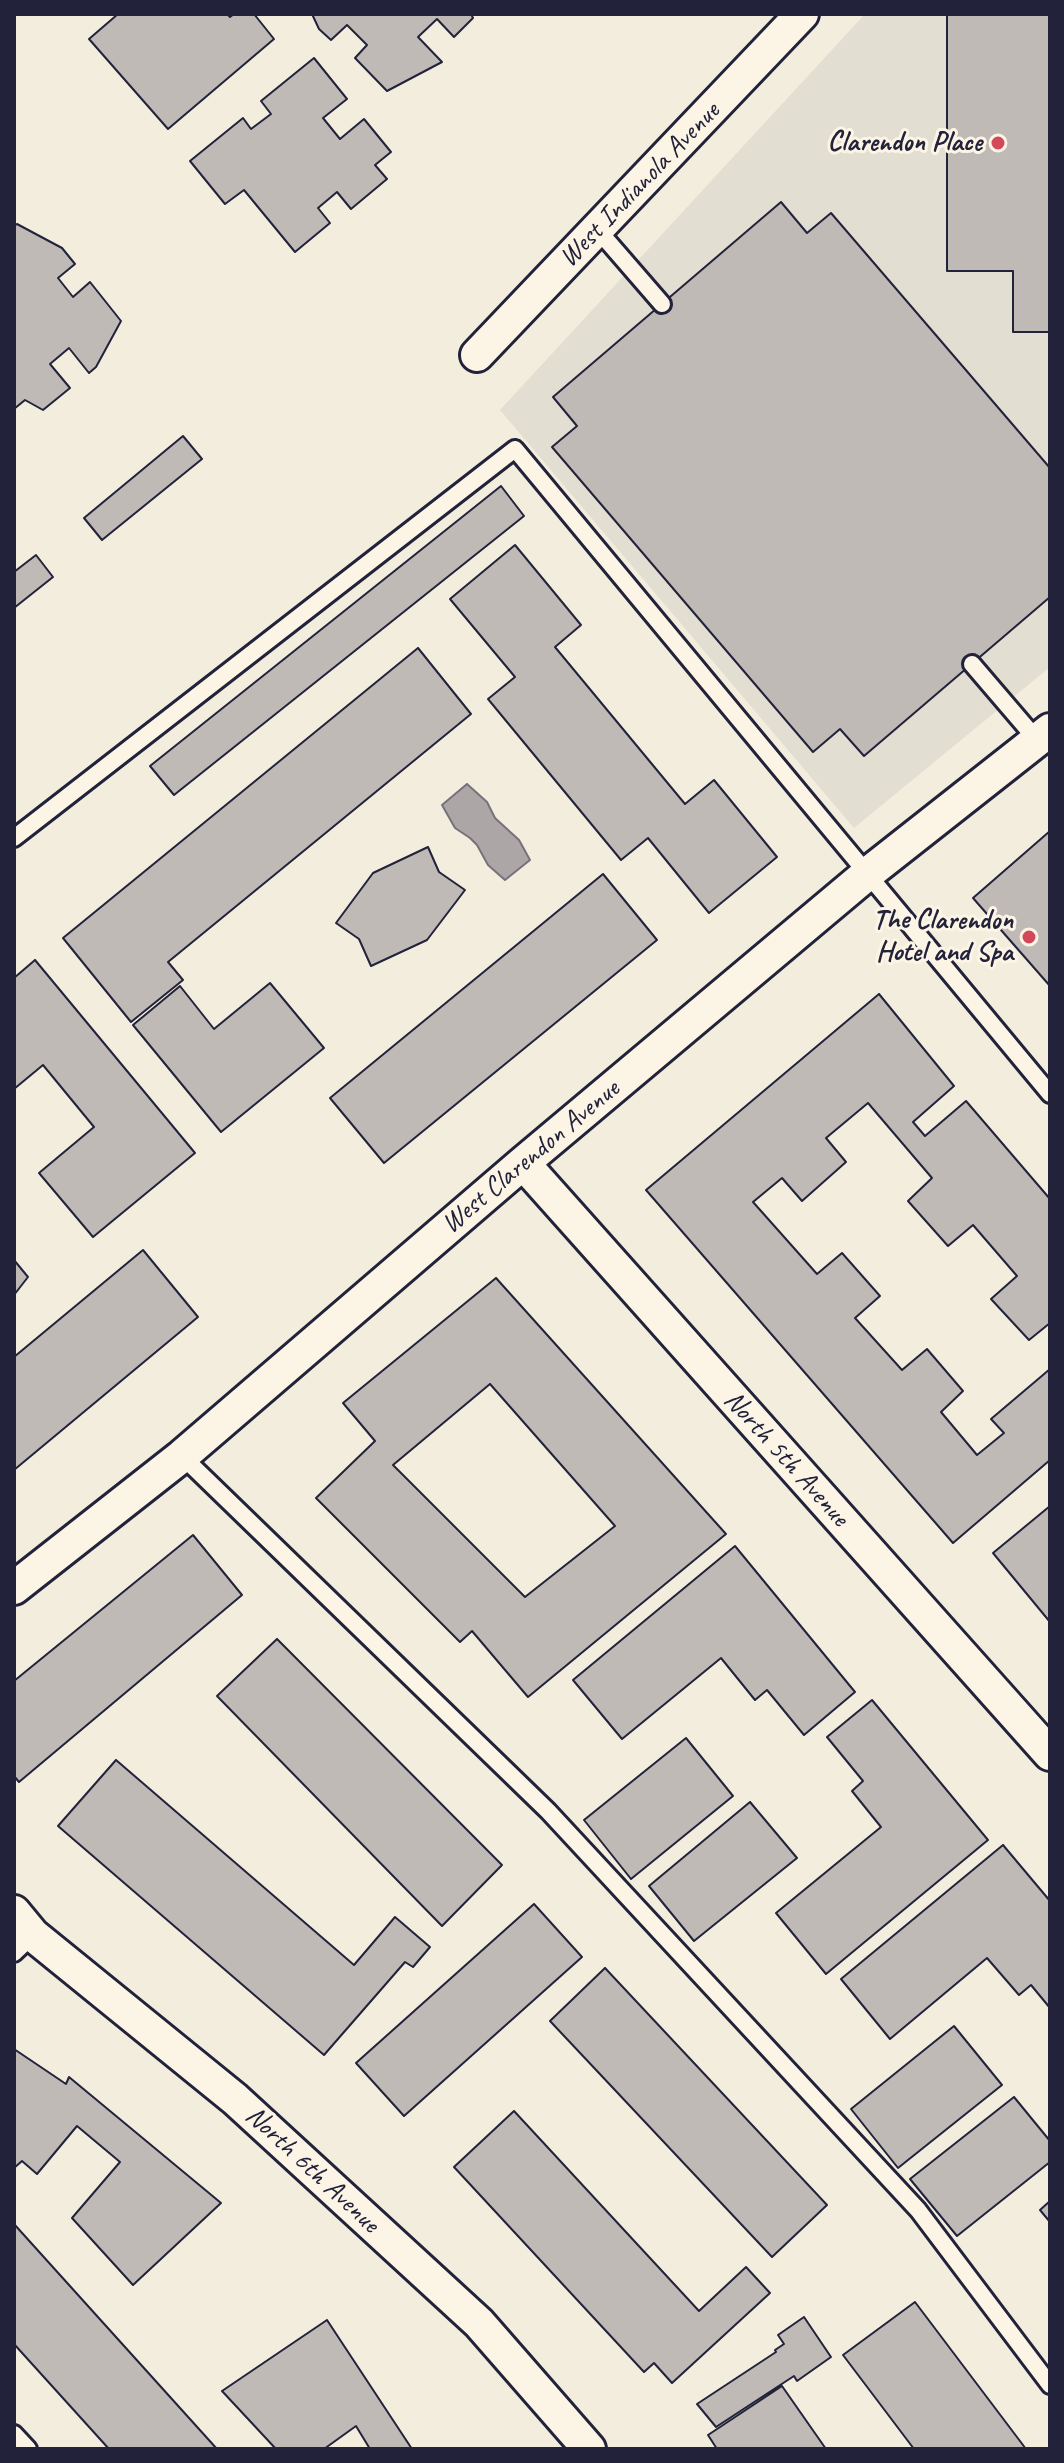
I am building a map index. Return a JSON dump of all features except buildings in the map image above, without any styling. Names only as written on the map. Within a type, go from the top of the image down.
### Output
[{"type":"street","name":"West Indianola Avenue","points":[[477,355],[802,14]]},
{"type":"street","name":"West Clarendon Avenue","points":[[14,1588],[182,1456],[523,1163],[866,875],[1044,735]]},
{"type":"street","name":"North 5th Avenue","points":[[523,1163],[1050,1754]]},
{"type":"street","name":"North 6th Avenue","points":[[20,1934],[235,2099],[479,2323],[589,2449]]},
{"type":"lane","points":[[597,229],[662,304]]},
{"type":"lane","points":[[14,838],[515,449],[1050,1094]]},
{"type":"lane","points":[[972,664],[1044,735]]},
{"type":"lane","points":[[182,1456],[548,1811],[918,2210],[1050,2385]]},
{"type":"lane","points":[[14,2434],[28,2449]]},
{"type":"shaded area","points":[[865,14],[1050,14],[1050,667],[854,828],[500,410]]},
{"type":"shaded area","points":[[467,784],[487,802],[495,818],[519,840],[530,860],[505,880],[488,865],[477,845],[455,828],[442,805]]},
{"type":"place","name":"Clarendon Place","points":[[998,143]]},
{"type":"place","name":"The Clarendon Hotel and Spa","points":[[1029,937]]}]
